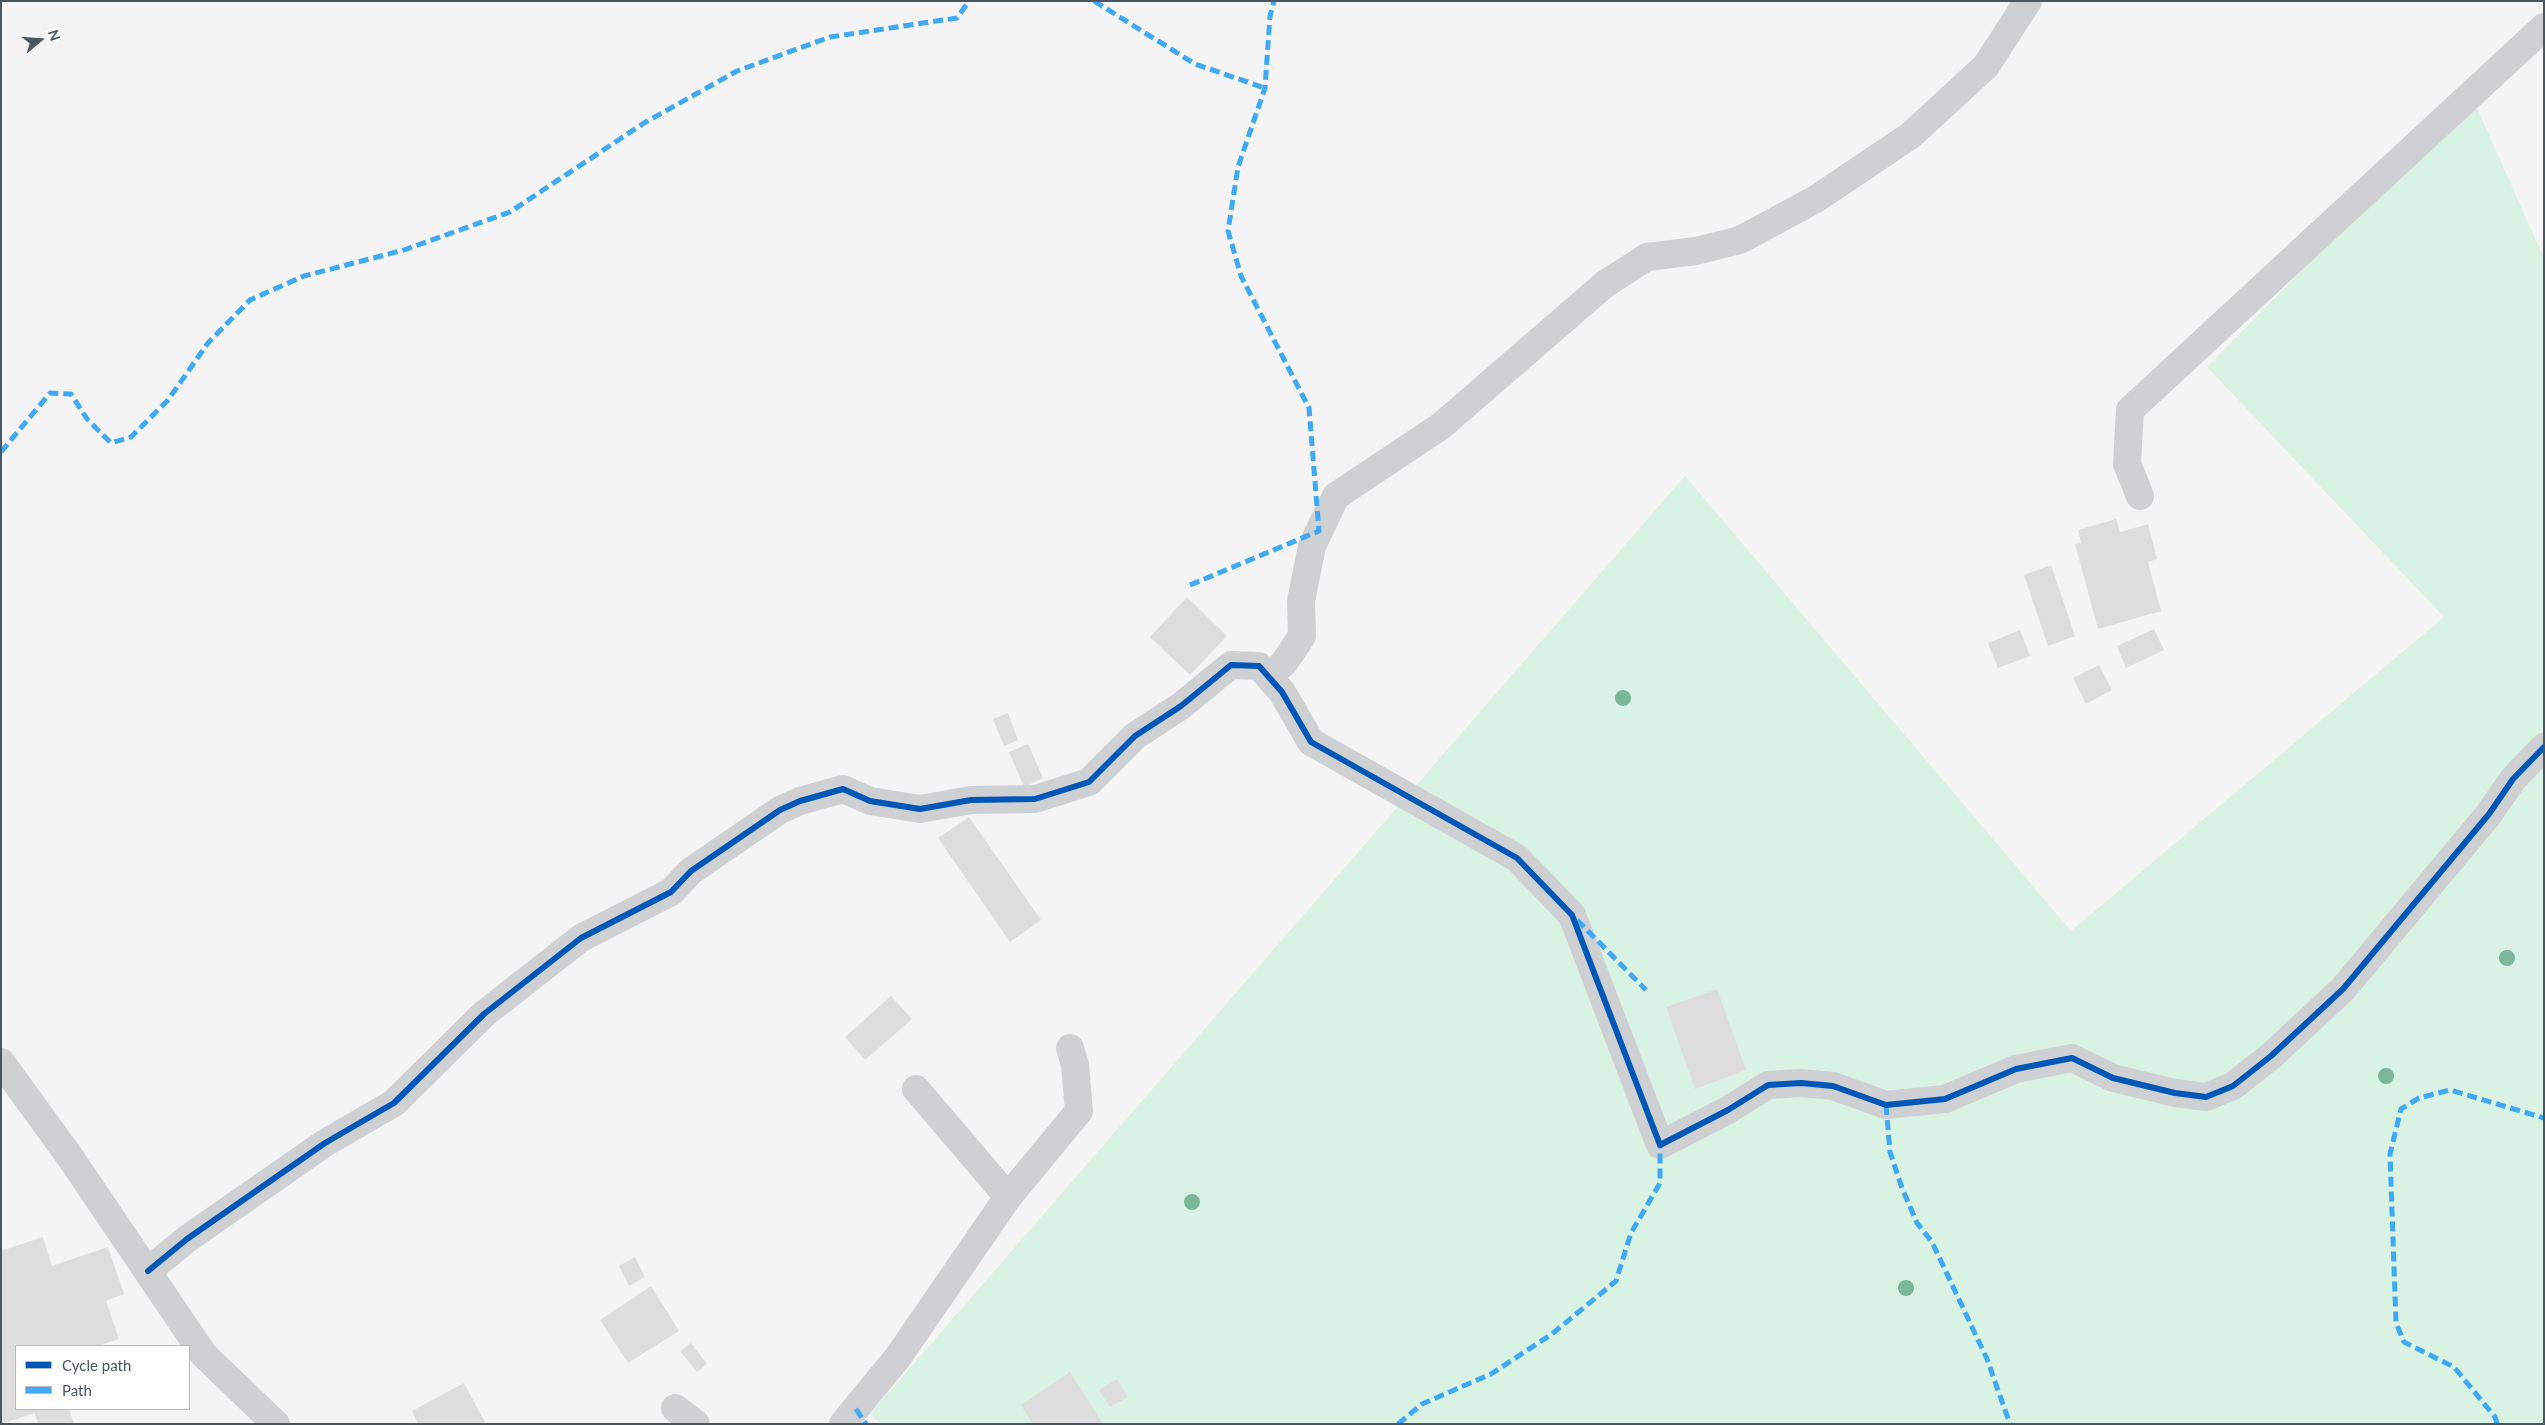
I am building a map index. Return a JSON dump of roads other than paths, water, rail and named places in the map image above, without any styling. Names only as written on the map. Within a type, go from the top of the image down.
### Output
[{"type":"street","points":[[1268,676],[1284,663],[1302,636],[1301,600],[1312,546],[1336,496],[1441,426],[1605,284],[1647,257],[1696,252],[1740,240],[1816,199],[1911,135],[1986,66],[2028,1]]},
{"type":"street","points":[[2140,496],[2127,464],[2130,410],[2544,27]]},
{"type":"street","points":[[148,1271],[187,1239],[325,1143],[394,1103],[484,1014],[581,938],[671,892],[691,871],[780,810],[800,801],[843,789],[870,801],[920,809],[971,800],[1035,799],[1089,782],[1135,736],[1181,706],[1231,665],[1260,666],[1282,692],[1311,742],[1518,858],[1572,914],[1660,1145],[1728,1110],[1768,1085],[1801,1083],[1833,1086],[1886,1105],[1945,1099],[2016,1069],[2072,1058],[2113,1078],[2175,1093],[2206,1097],[2233,1086],[2271,1056],[2343,989],[2489,814],[2513,779],[2544,747]]},
{"type":"street","points":[[843,1424],[898,1357],[1008,1197],[1079,1111],[1075,1065],[1070,1048]]},
{"type":"street","points":[[1,1062],[70,1157],[204,1355],[276,1424]]},
{"type":"street","points":[[916,1089],[1008,1197]]}]
